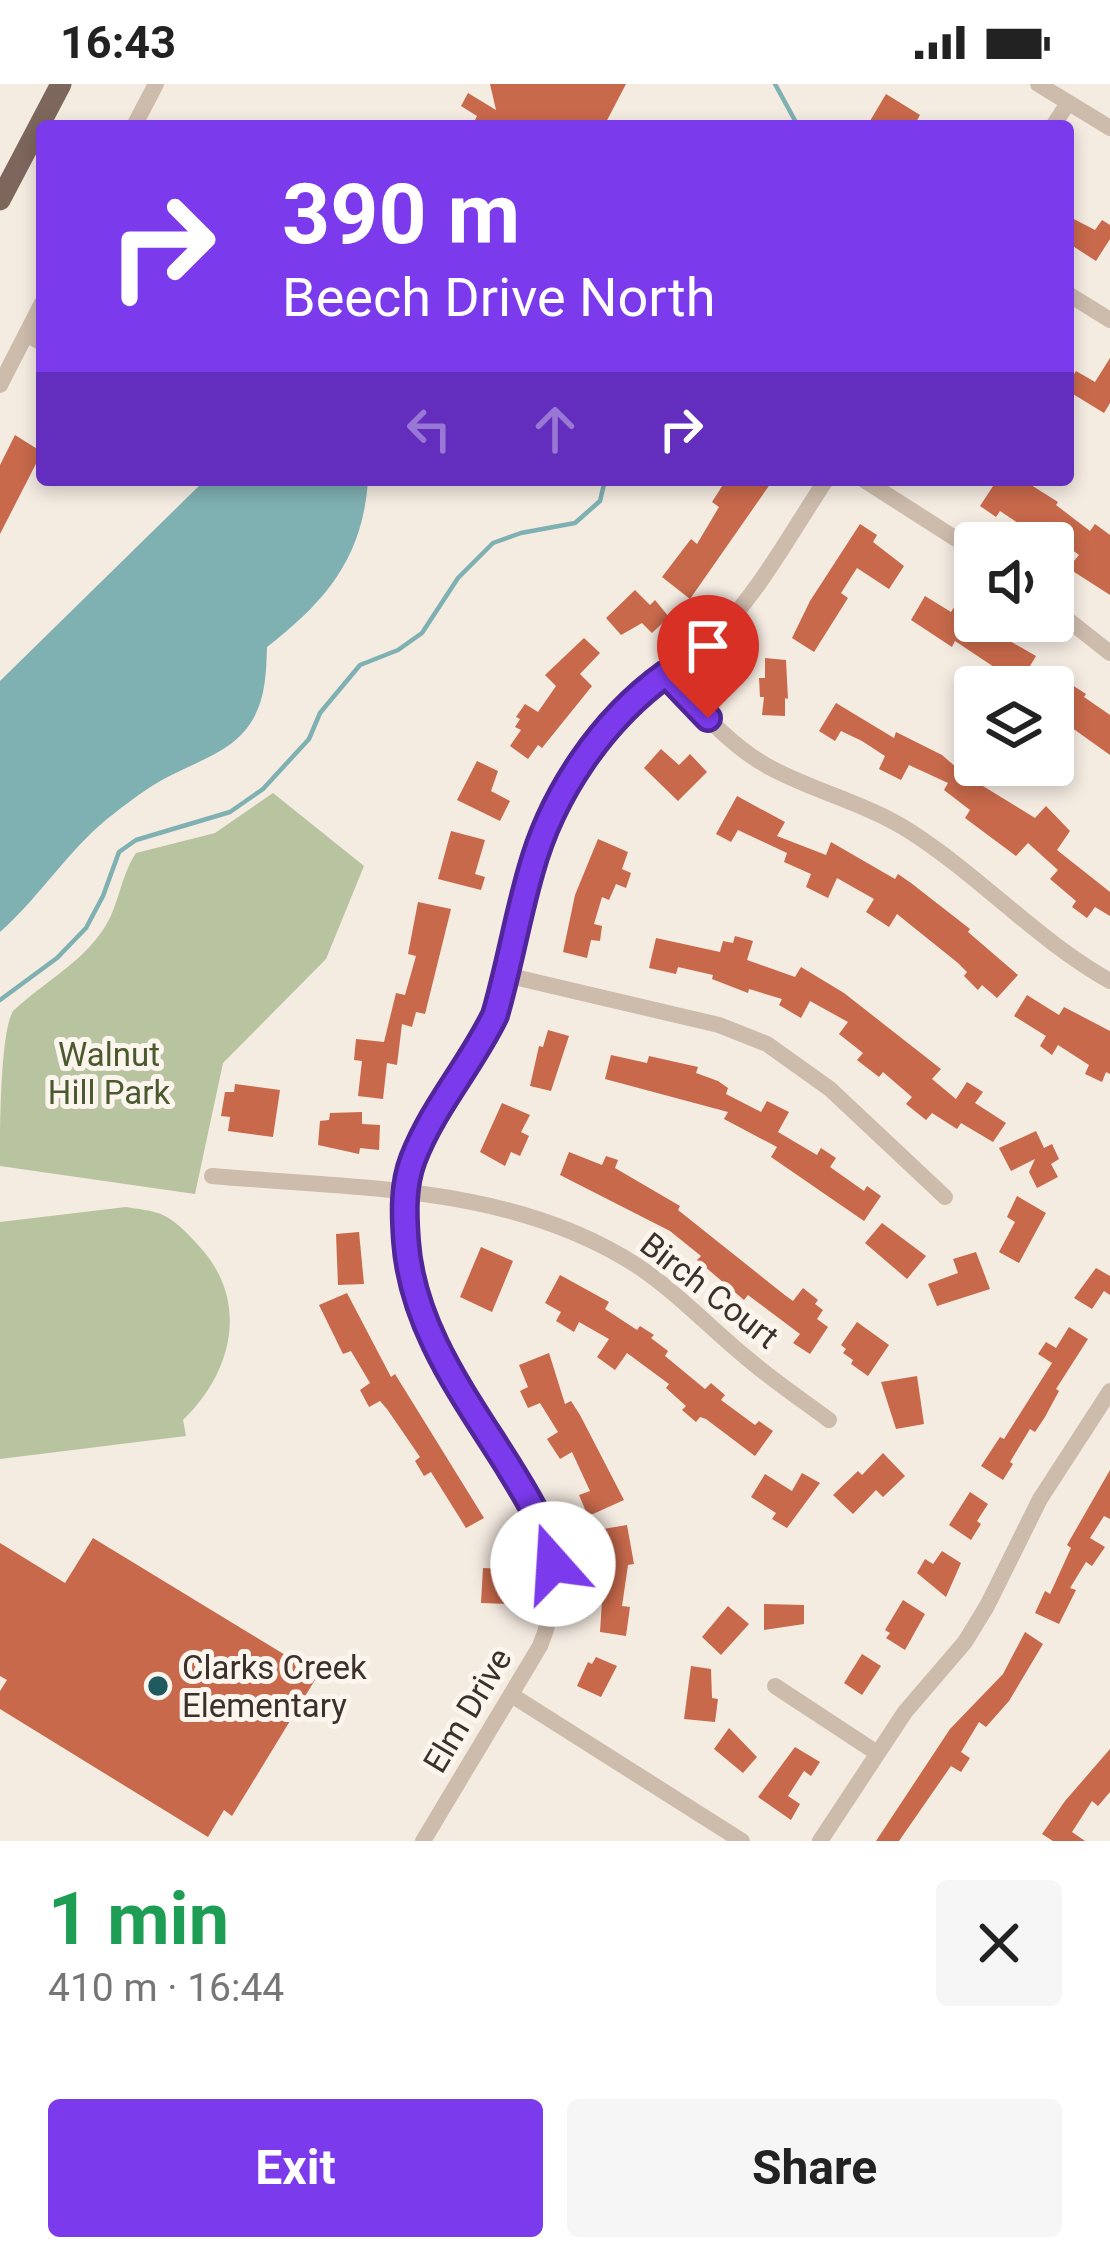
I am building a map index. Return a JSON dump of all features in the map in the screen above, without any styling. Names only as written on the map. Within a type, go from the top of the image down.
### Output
[{"type":"main road","points":[[42,120],[61,84]]},
{"type":"main road","points":[[0,200],[36,132]]},
{"type":"street","points":[[137,120],[156,84]]},
{"type":"street","points":[[1038,84],[1110,128]]},
{"type":"street","points":[[1057,120],[1068,103]]},
{"type":"street","points":[[1074,298],[1110,320]]},
{"type":"street","points":[[0,385],[34,339]]},
{"type":"street","name":"Elm Drive","points":[[423,1841],[513,1696],[549,1622],[554,1583],[550,1545],[538,1514],[424,1322],[407,1250],[406,1193],[412,1160],[482,1041],[506,975],[531,868],[563,793],[615,718],[728,622],[822,486]]},
{"type":"street","points":[[873,486],[954,538]]},
{"type":"street","points":[[1074,625],[1110,653]]},
{"type":"street","points":[[666,674],[761,763],[908,830],[966,869],[1036,932],[1110,981]]},
{"type":"street","points":[[506,975],[719,1025],[767,1044],[830,1089],[945,1197]]},
{"type":"street","name":"Birch Court","points":[[212,1175],[463,1198],[517,1210],[605,1247],[650,1274],[752,1363],[829,1420]]},
{"type":"street","points":[[820,1841],[925,1686],[965,1642],[988,1606],[1040,1499],[1110,1391]]},
{"type":"street","points":[[775,1686],[877,1753]]},
{"type":"street","points":[[513,1696],[742,1841]]},
{"type":"green space","name":"Walnut Hill Park","points":[[273,793],[364,866],[326,959],[223,1063],[195,1194],[0,1166],[3,1061],[13,1011],[94,942],[108,921],[136,853],[215,833]]},
{"type":"green space","points":[[126,1207],[159,1213],[180,1227],[205,1253],[227,1296],[230,1318],[222,1362],[183,1420],[186,1436],[0,1459],[0,1222]]},
{"type":"water","points":[[199,486],[367,486],[358,533],[337,576],[307,613],[267,647],[260,704],[242,734],[150,787],[100,825],[0,932],[0,681]]},
{"type":"building","points":[[490,84],[626,84],[607,120],[475,120],[477,116],[461,106],[468,93],[496,110]]},
{"type":"building","points":[[886,94],[920,115],[917,120],[871,120]]},
{"type":"building","points":[[1074,219],[1095,230],[1102,220],[1110,225],[1110,239],[1096,261],[1074,247]]},
{"type":"building","points":[[1110,358],[1110,403],[1104,413],[1074,395],[1076,371],[1095,382]]},
{"type":"building","points":[[15,435],[36,448],[36,464],[0,534],[0,465]]},
{"type":"building","points":[[722,486],[769,486],[690,599],[662,577],[691,539],[697,544],[719,507],[712,502]]},
{"type":"building","points":[[993,486],[1033,486],[1090,531],[1095,524],[1110,535],[1110,595],[1074,572],[1079,555],[1074,551],[1074,522],[1016,522],[1000,511],[996,517],[980,506]]},
{"type":"building","points":[[860,524],[877,535],[873,542],[904,566],[889,589],[857,568],[841,593],[848,598],[814,652],[792,638]]},
{"type":"building","points":[[635,590],[650,605],[655,600],[669,617],[652,633],[642,623],[621,635],[606,618]]},
{"type":"building","points":[[925,596],[951,612],[954,607],[952,647],[911,620]]},
{"type":"building","points":[[584,638],[600,653],[580,674],[592,686],[528,759],[510,746],[521,730],[515,727],[520,719],[516,717],[525,704],[538,712],[556,686],[545,675]]},
{"type":"building","points":[[956,642],[1012,642],[1036,656],[1030,666],[992,666]]},
{"type":"building","points":[[765,658],[786,660],[785,716],[762,715],[759,678],[765,678]]},
{"type":"building","points":[[1074,686],[1110,715],[1110,755],[1074,729]]},
{"type":"building","points":[[836,703],[894,738],[896,732],[942,755],[954,765],[954,786],[983,786],[1035,818],[1046,806],[1070,831],[1057,850],[1110,892],[1110,916],[1095,907],[1087,918],[1072,907],[1076,901],[1050,879],[1058,870],[1028,843],[1016,856],[965,818],[970,810],[944,790],[948,783],[909,765],[901,780],[879,769],[885,756],[862,741],[841,731],[835,741],[819,731]]},
{"type":"building","points":[[661,749],[679,765],[690,754],[707,772],[678,801],[644,768]]},
{"type":"building","points":[[477,761],[498,771],[491,791],[510,801],[500,821],[457,800]]},
{"type":"building","points":[[737,796],[785,822],[777,836],[826,855],[831,842],[895,879],[898,874],[970,929],[1018,975],[997,998],[982,985],[978,990],[958,963],[897,914],[889,927],[866,912],[874,899],[837,878],[828,898],[806,887],[811,874],[784,862],[787,853],[738,830],[731,842],[716,834]]},
{"type":"building","points":[[451,831],[485,840],[475,874],[485,877],[481,890],[438,879]]},
{"type":"building","points":[[598,839],[628,852],[622,869],[631,873],[626,888],[616,884],[609,900],[602,897],[594,924],[602,926],[600,941],[591,940],[587,958],[563,952],[575,895]]},
{"type":"building","points":[[418,902],[451,909],[425,1014],[416,1012],[412,1027],[402,1024],[397,1065],[387,1063],[383,1099],[358,1096],[362,1061],[354,1060],[356,1039],[384,1042],[396,993],[405,995],[416,956],[408,954]]},
{"type":"building","points":[[735,936],[753,941],[747,960],[795,977],[801,967],[844,993],[941,1069],[932,1079],[956,1099],[967,1082],[983,1092],[975,1103],[1006,1123],[993,1142],[961,1123],[957,1129],[932,1113],[926,1120],[906,1104],[912,1097],[883,1072],[879,1077],[857,1060],[863,1053],[839,1034],[848,1022],[810,1001],[801,1018],[779,1005],[782,999],[749,989],[748,993],[712,979],[713,975],[678,967],[676,974],[649,968],[656,938],[720,952],[723,941],[733,943]]},
{"type":"building","points":[[1027,995],[1059,1015],[1064,1007],[1110,1031],[1110,1074],[1106,1072],[1102,1082],[1085,1074],[1089,1065],[1058,1045],[1052,1055],[1040,1046],[1046,1036],[1014,1016]]},
{"type":"building","points":[[548,1030],[569,1036],[551,1091],[530,1086],[539,1046],[543,1047]]},
{"type":"building","points":[[611,1055],[647,1063],[649,1056],[698,1067],[696,1073],[718,1081],[728,1088],[726,1094],[761,1112],[767,1101],[789,1112],[778,1132],[817,1155],[821,1148],[836,1158],[830,1167],[864,1191],[867,1186],[881,1196],[864,1221],[771,1157],[777,1147],[724,1119],[728,1112],[605,1079]]},
{"type":"building","points":[[235,1084],[280,1090],[273,1137],[228,1131],[230,1117],[221,1116],[225,1092],[234,1092]]},
{"type":"building","points":[[502,1103],[530,1115],[521,1132],[529,1136],[520,1156],[511,1152],[505,1166],[480,1152]]},
{"type":"building","points":[[362,1112],[362,1124],[380,1125],[379,1150],[360,1148],[359,1154],[318,1145],[320,1121],[329,1120],[330,1113]]},
{"type":"building","points":[[1036,1131],[1044,1148],[1052,1144],[1059,1159],[1051,1164],[1058,1177],[1037,1188],[1029,1172],[1035,1159],[1011,1171],[999,1148]]},
{"type":"building","points":[[569,1152],[602,1165],[606,1156],[618,1160],[615,1168],[680,1206],[678,1210],[793,1301],[803,1288],[818,1300],[815,1304],[823,1310],[817,1319],[828,1327],[810,1354],[793,1343],[800,1334],[748,1295],[744,1300],[670,1231],[560,1175]]},
{"type":"building","points":[[1017,1196],[1046,1213],[1019,1263],[999,1252],[1015,1222],[1007,1217]]},
{"type":"building","points":[[882,1223],[926,1256],[907,1279],[865,1243]]},
{"type":"building","points":[[359,1232],[364,1284],[338,1285],[336,1234]]},
{"type":"building","points":[[481,1247],[513,1261],[492,1312],[460,1297]]},
{"type":"building","points":[[976,1252],[990,1289],[937,1306],[928,1284],[958,1273],[953,1259]]},
{"type":"building","points":[[1096,1268],[1110,1276],[1110,1295],[1104,1291],[1092,1309],[1074,1298]]},
{"type":"building","points":[[560,1275],[609,1302],[605,1309],[654,1335],[651,1338],[668,1351],[665,1356],[705,1389],[711,1383],[725,1395],[721,1400],[755,1425],[759,1421],[773,1431],[755,1456],[706,1419],[700,1417],[696,1422],[666,1388],[669,1384],[627,1353],[615,1370],[597,1357],[609,1339],[579,1322],[574,1332],[556,1321],[561,1312],[545,1303]]},
{"type":"building","points":[[347,1293],[391,1377],[395,1374],[484,1518],[466,1528],[431,1472],[424,1476],[415,1461],[420,1457],[387,1409],[380,1401],[369,1407],[360,1390],[370,1383],[351,1351],[343,1354],[319,1305]]},
{"type":"building","points":[[857,1322],[889,1345],[868,1376],[851,1364],[853,1360],[841,1345]]},
{"type":"building","points":[[1069,1327],[1088,1339],[1003,1480],[981,1466],[1000,1437],[1004,1439],[1052,1363],[1038,1354],[1046,1342],[1056,1348]]},
{"type":"building","points":[[549,1353],[565,1404],[571,1401],[580,1415],[624,1500],[593,1514],[587,1514],[579,1495],[590,1491],[572,1452],[560,1459],[547,1439],[558,1432],[540,1403],[528,1408],[520,1391],[528,1387],[519,1365]]},
{"type":"building","points":[[917,1376],[924,1424],[896,1429],[881,1382]]},
{"type":"building","points":[[883,1453],[905,1476],[883,1497],[876,1490],[853,1514],[833,1495]]},
{"type":"building","points":[[1110,1470],[1110,1519],[1104,1516],[1090,1538],[1105,1547],[1092,1566],[1086,1562],[1070,1588],[1076,1590],[1059,1624],[1035,1613],[1045,1591],[1050,1594],[1071,1548],[1067,1545]]},
{"type":"building","points":[[802,1473],[820,1483],[787,1528],[772,1519],[776,1513],[751,1497],[765,1474],[792,1491]]},
{"type":"building","points":[[970,1492],[988,1504],[971,1540],[949,1525]]},
{"type":"building","points":[[627,1525],[634,1564],[628,1565],[622,1606],[630,1607],[626,1636],[600,1632],[603,1586],[611,1586],[597,1530]]},
{"type":"building","name":"Clarks Creek Elementary","points":[[93,1538],[318,1675],[232,1816],[224,1810],[208,1837],[0,1709],[0,1691],[7,1680],[0,1676],[0,1543],[65,1583]]},
{"type":"building","points":[[942,1551],[961,1563],[946,1597],[917,1573],[925,1559],[933,1564]]},
{"type":"building","points":[[483,1568],[507,1569],[508,1604],[481,1603]]},
{"type":"building","points":[[903,1600],[925,1614],[905,1650],[886,1638],[890,1633],[885,1630]]},
{"type":"building","points":[[764,1604],[804,1605],[804,1624],[764,1630]]},
{"type":"building","points":[[728,1606],[749,1624],[721,1655],[702,1637]]},
{"type":"building","points":[[1025,1632],[1043,1644],[1009,1701],[986,1727],[979,1722],[961,1752],[970,1758],[961,1772],[951,1766],[899,1841],[876,1841],[950,1729],[1003,1674]]},
{"type":"building","points":[[862,1654],[881,1666],[862,1695],[844,1683]]},
{"type":"building","points":[[596,1657],[617,1666],[601,1697],[577,1686],[588,1662],[592,1664]]},
{"type":"building","points":[[691,1666],[711,1669],[712,1698],[718,1699],[715,1722],[684,1719]]},
{"type":"building","points":[[729,1728],[757,1757],[743,1773],[714,1749]]},
{"type":"building","points":[[795,1747],[820,1762],[811,1776],[804,1771],[788,1796],[800,1804],[791,1820],[758,1797]]},
{"type":"building","points":[[1110,1749],[1110,1792],[1098,1806],[1092,1801],[1072,1832],[1085,1841],[1053,1841],[1042,1834],[1065,1801]]},
{"type":"waterway","points":[[775,84],[795,120]]},
{"type":"waterway","points":[[0,1000],[57,958],[86,928],[119,852],[136,840],[230,812],[263,789],[309,739],[320,713],[360,665],[398,650],[422,633],[458,578],[493,543],[575,523],[600,501],[604,486]]},
{"type":"place","name":"Clarks Creek Elementary","points":[[158,1686]]},
{"type":"route","points":[[553,1564],[538,1514],[424,1322],[407,1250],[407,1180],[435,1114],[495,1015],[531,868],[563,793],[615,718],[666,674],[708,718]]}]
